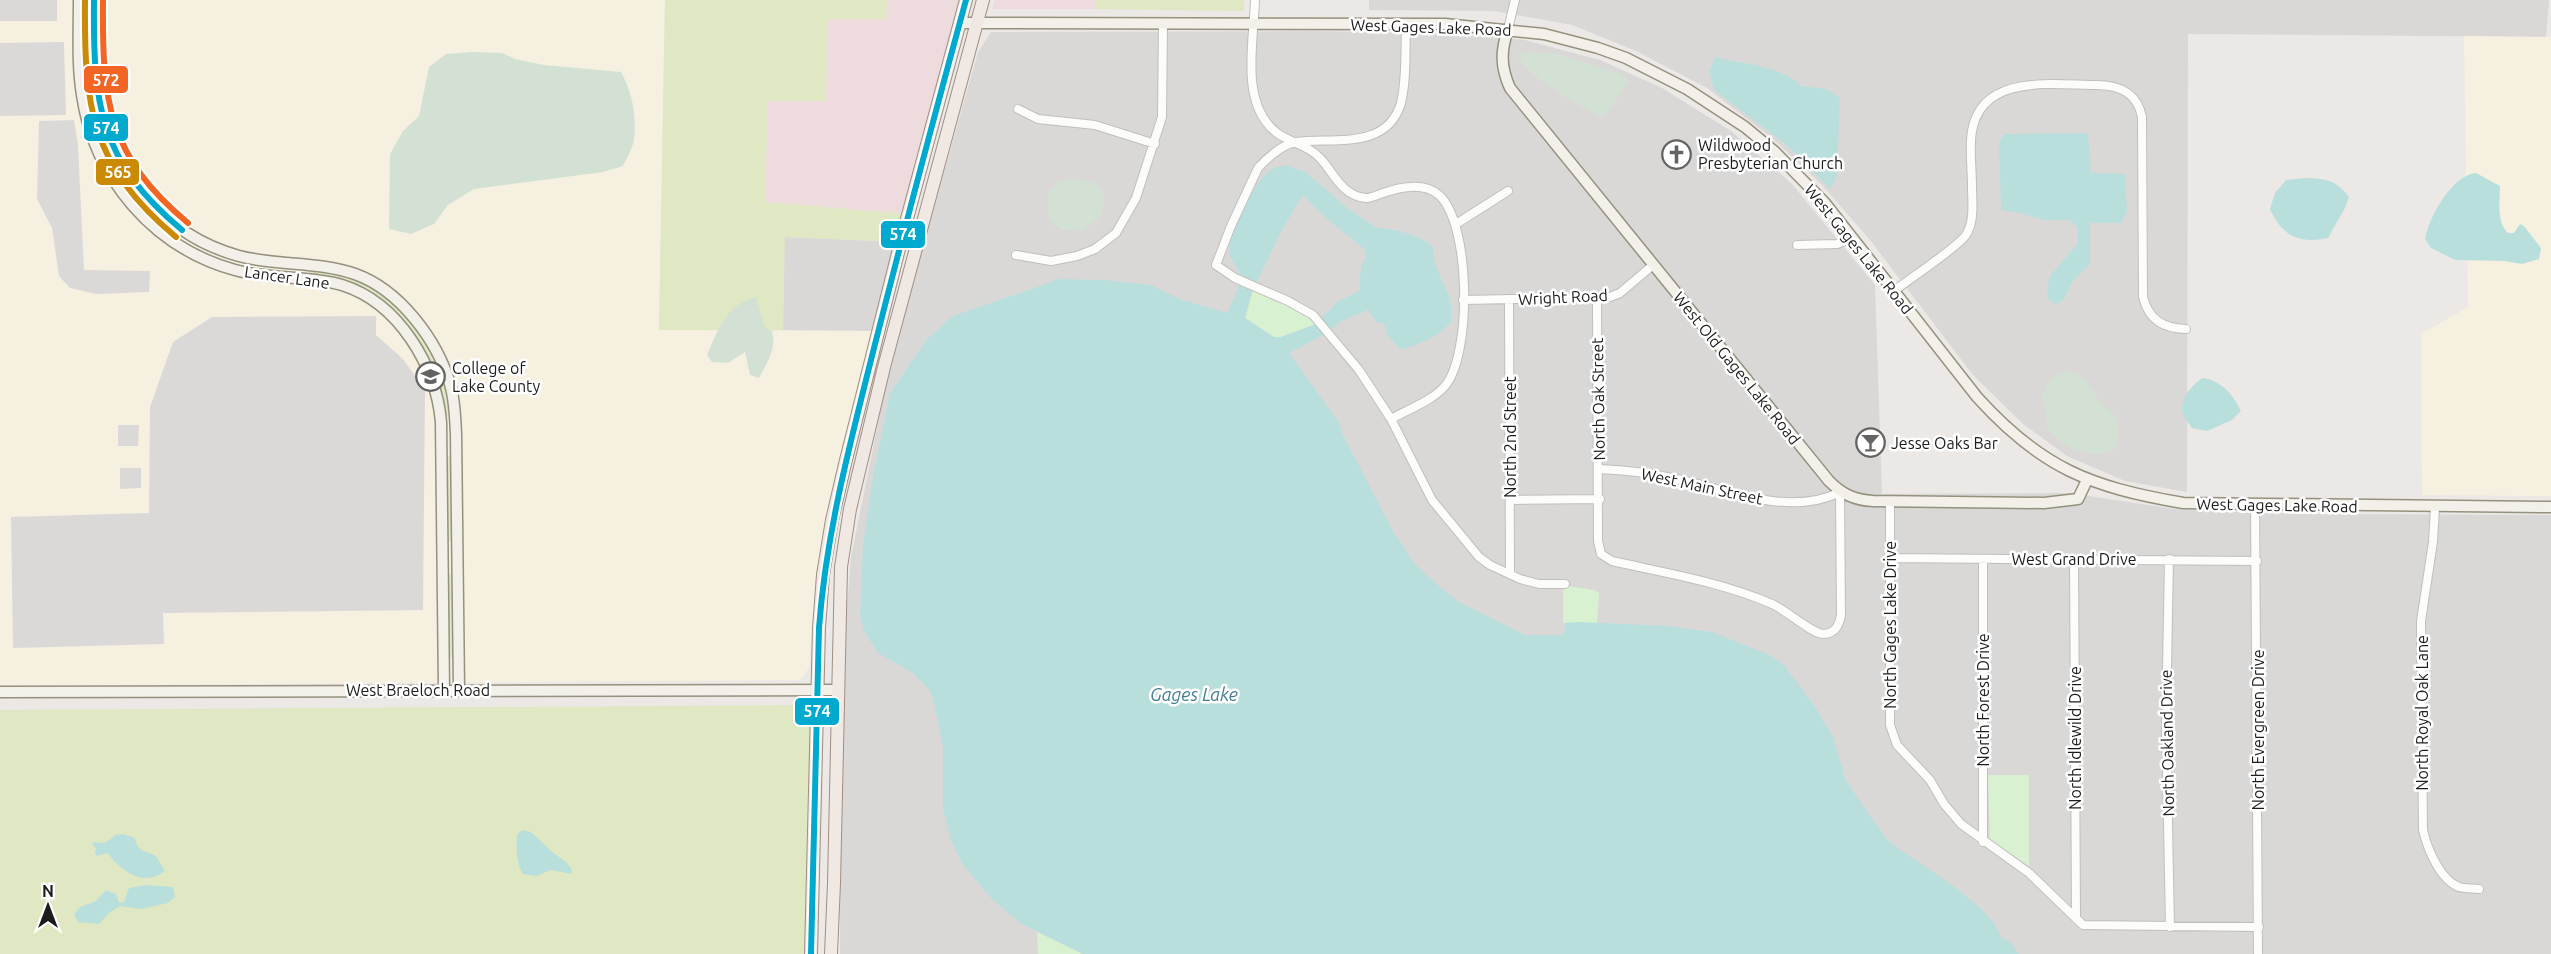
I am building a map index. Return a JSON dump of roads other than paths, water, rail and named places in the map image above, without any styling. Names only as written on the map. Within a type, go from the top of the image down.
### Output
[{"type":"main road","points":[[811,954],[823,575],[832,520],[901,241],[966,0]]},
{"type":"main road","points":[[831,954],[836,690],[841,567],[850,509],[884,367],[982,0]]},
{"type":"street","name":"Lancer Lane","points":[[79,0],[79,71],[86,114],[103,162],[120,190],[137,211],[176,244],[208,261],[254,275],[330,282],[358,292],[392,318],[422,357],[434,382],[441,422],[444,690]]},
{"type":"street","name":"Lancer Lane","points":[[94,0],[95,76],[103,120],[125,170],[153,206],[190,235],[237,255],[275,263],[334,268],[370,281],[404,308],[429,339],[450,384],[454,407],[459,690]]},
{"type":"street","points":[[1255,0],[1252,74],[1256,104],[1263,119],[1277,133],[1313,150],[1342,186],[1355,196],[1369,198],[1413,186],[1428,188],[1439,195],[1454,216],[1462,252],[1463,300],[1461,338],[1454,372],[1446,385],[1436,394],[1391,419]]},
{"type":"street","points":[[1509,29],[1515,0]]},
{"type":"street","name":"West Gages Lake Road","points":[[960,23],[1406,24],[1509,29],[1544,34],[1598,48],[1660,74],[1687,89],[1745,127],[1774,151],[1825,203],[1977,398],[1998,420],[2037,453],[2087,480],[2132,494],[2182,503],[2551,507]]},
{"type":"street","points":[[1016,255],[1051,261],[1095,249],[1116,233],[1136,198],[1162,117],[1163,23]]},
{"type":"street","points":[[1406,24],[1400,105],[1383,129],[1357,140],[1294,142],[1265,160],[1258,168],[1216,266],[1313,315],[1359,370],[1391,419],[1439,510],[1479,557],[1490,565],[1539,584],[1565,584]]},
{"type":"street","name":"West Old Gages Lake Road","points":[[1509,29],[1502,48],[1502,63],[1510,88],[1840,492]]},
{"type":"street","points":[[1894,291],[1966,235],[1972,212],[1972,128],[1990,100],[2008,89],[2023,85],[2111,85],[2127,91],[2138,102],[2142,117],[2143,297],[2145,306],[2155,321],[2164,326],[2186,329]]},
{"type":"street","points":[[1018,109],[1038,119],[1095,125],[1155,144]]},
{"type":"street","points":[[1456,224],[1508,191]]},
{"type":"street","points":[[1797,245],[1837,244],[1852,238]]},
{"type":"street","name":"Wright Road","points":[[1463,300],[1597,299],[1620,293],[1653,265]]},
{"type":"street","name":"North 2nd Street","points":[[1509,299],[1510,574]]},
{"type":"street","name":"North Oak Street","points":[[1597,299],[1600,500],[1598,541],[1601,554],[1612,561],[1715,585],[1775,605],[1820,633],[1834,631],[1840,623],[1841,615],[1840,492]]},
{"type":"street","name":"West Main Street","points":[[1599,469],[1656,474],[1757,499],[1815,501],[1840,492]]},
{"type":"street","points":[[1840,492],[1862,501],[2070,502],[2078,499],[2087,480]]},
{"type":"street","points":[[1510,500],[1600,500]]},
{"type":"street","name":"North Gages Lake Drive","points":[[1890,501],[1890,725],[1894,741],[1930,780],[1944,804],[1961,824],[1983,842]]},
{"type":"street","name":"North Evergreen Drive","points":[[2255,505],[2258,954]]},
{"type":"street","name":"North Royal Oak Lane","points":[[2435,507],[2433,542],[2421,621],[2423,830],[2426,846],[2445,875],[2458,886],[2479,889]]},
{"type":"street","name":"West Grand Drive","points":[[1890,558],[2257,561]]},
{"type":"street","name":"North Forest Drive","points":[[1983,559],[1983,842]]},
{"type":"street","name":"North Idlewild Drive","points":[[2074,559],[2076,918]]},
{"type":"street","name":"North Oakland Drive","points":[[2169,559],[2166,722],[2170,927]]},
{"type":"street","name":"West Braeloch Road","points":[[0,692],[836,690]]},
{"type":"street","points":[[1983,842],[2029,873],[2083,925],[2259,927]]},
{"type":"water","points":[[1715,57],[1773,70],[1793,79],[1801,86],[1826,89],[1840,98],[1837,176],[1830,189],[1789,147],[1714,90],[1709,71]]},
{"type":"water","points":[[2088,133],[2091,173],[2125,174],[2127,212],[2121,223],[2090,223],[2090,264],[2072,282],[2064,299],[2055,305],[2047,297],[2049,277],[2078,243],[2078,227],[2069,220],[2043,220],[2001,210],[1999,142],[2005,134]]},
{"type":"water","name":"Gages Lake","points":[[1285,165],[1306,172],[1346,207],[1377,228],[1405,233],[1431,245],[1435,263],[1449,298],[1452,313],[1451,322],[1446,328],[1428,340],[1400,350],[1385,331],[1387,329],[1382,322],[1379,324],[1367,310],[1340,322],[1325,334],[1289,353],[1339,422],[1341,431],[1393,531],[1415,564],[1459,602],[1525,635],[1564,635],[1565,623],[1580,622],[1669,626],[1712,632],[1772,656],[1784,665],[1816,708],[1833,737],[1846,781],[1886,838],[1971,900],[1996,925],[2001,937],[2010,942],[2019,954],[1083,954],[1020,923],[991,898],[962,864],[951,840],[943,810],[943,747],[933,698],[929,690],[913,673],[878,653],[865,633],[860,616],[863,544],[873,477],[890,393],[927,339],[953,316],[1060,279],[1105,280],[1151,285],[1182,300],[1227,313],[1238,288],[1240,277],[1229,252],[1233,232],[1244,207],[1259,183],[1272,169]],"holes":[[[1303,195],[1327,219],[1364,249],[1366,258],[1361,266],[1359,291],[1337,302],[1316,324],[1281,337],[1274,337],[1245,318],[1251,294],[1282,230]]]},
{"type":"water","points":[[2476,173],[2500,186],[2500,211],[2504,228],[2508,233],[2514,233],[2520,224],[2524,226],[2541,248],[2539,259],[2522,264],[2504,261],[2455,260],[2431,248],[2425,239],[2427,230],[2443,198],[2458,181]]},
{"type":"water","points":[[2307,178],[2331,182],[2340,187],[2349,197],[2328,238],[2308,240],[2293,236],[2280,226],[2270,209],[2275,193],[2286,180]]},
{"type":"water","points":[[2203,378],[2226,389],[2241,411],[2232,420],[2207,431],[2192,428],[2182,410],[2187,394]]},
{"type":"water","points":[[522,830],[531,832],[566,862],[572,874],[551,870],[536,876],[523,874],[517,850],[517,835]]},
{"type":"water","points":[[123,834],[135,838],[140,849],[156,856],[165,871],[152,877],[140,877],[122,869],[107,853],[97,856],[96,848],[92,844],[94,842],[103,843],[115,835]]},
{"type":"water","points":[[145,885],[173,887],[175,897],[168,903],[141,909],[120,906],[109,913],[99,924],[78,922],[74,914],[80,907],[96,901],[106,890],[116,894],[119,903],[124,902],[129,888]]},
{"type":"place","name":"Wildwood Presbyterian Church","points":[[1677,154]]},
{"type":"place","name":"College of Lake County","points":[[431,377]]},
{"type":"place","name":"Jesse Oaks Bar","points":[[1870,443]]}]
